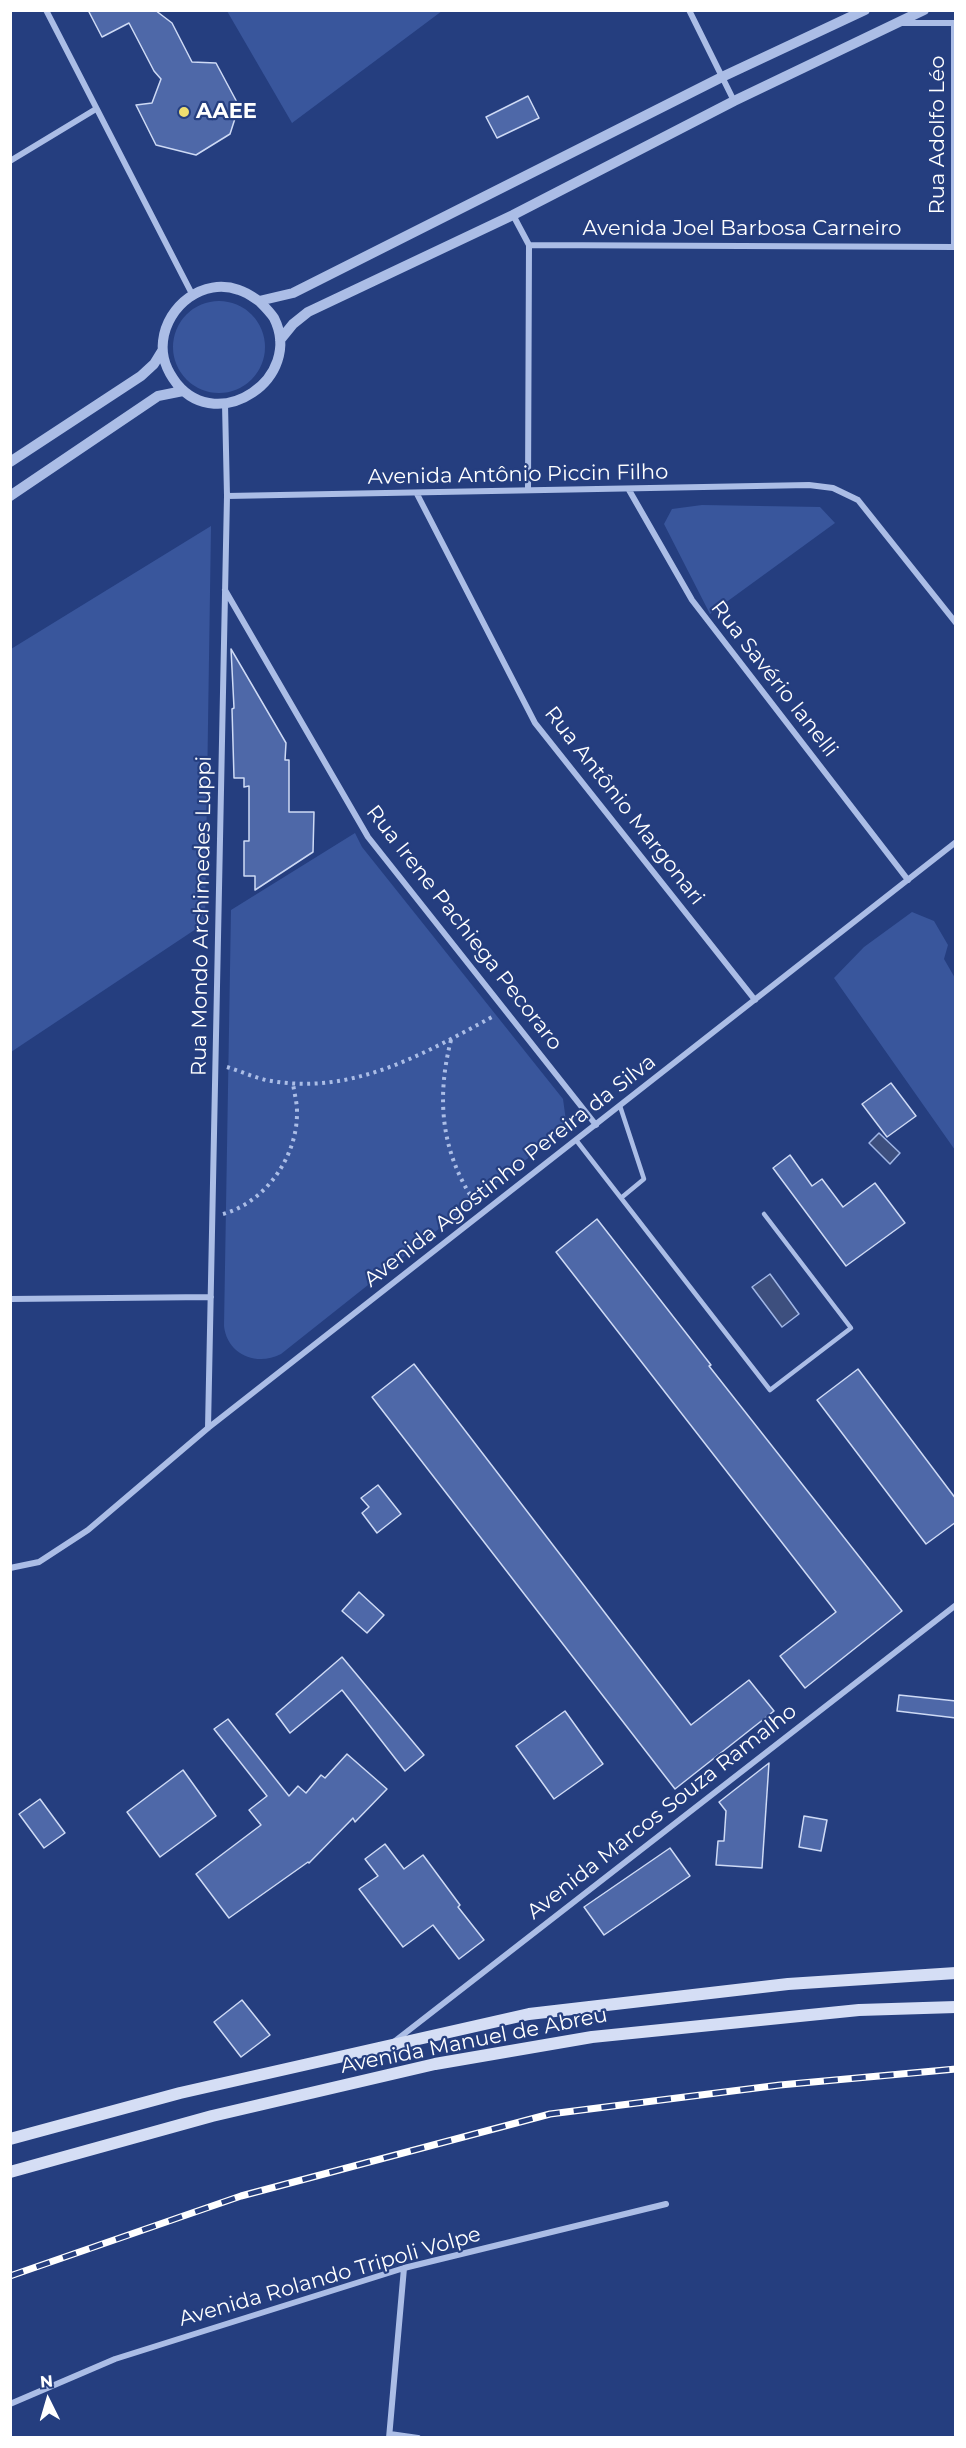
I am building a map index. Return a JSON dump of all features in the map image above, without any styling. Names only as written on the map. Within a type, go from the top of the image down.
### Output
[{"type":"main road","name":"Avenida Manuel de Abreu","points":[[10,2139],[180,2093],[530,2014],[788,1984],[956,1972]]},
{"type":"main road","name":"Avenida Manuel de Abreu","points":[[10,2172],[212,2116],[435,2064],[604,2036],[860,2010],[956,2007]]},
{"type":"street","points":[[46,10],[192,294]]},
{"type":"street","points":[[689,10],[734,100]]},
{"type":"street","points":[[259,301],[293,293],[722,77],[865,10]]},
{"type":"street","points":[[280,340],[293,324],[308,312],[513,215],[734,100],[924,10]]},
{"type":"street","points":[[899,23],[955,23]]},
{"type":"street","name":"Rua Adolfo Léo","points":[[954,247],[955,23]]},
{"type":"street","points":[[10,161],[96,109]]},
{"type":"street","points":[[513,215],[529,245],[528,490]]},
{"type":"street","name":"Avenida Joel Barbosa Carneiro","points":[[529,245],[954,247]]},
{"type":"street","points":[[215,287],[238,289],[259,301],[274,318],[280,340],[278,363],[266,384],[248,398],[225,404],[203,402],[183,391],[168,373],[162,351],[164,328],[175,309],[192,294],[215,287]]},
{"type":"street","points":[[10,462],[141,376],[162,351]]},
{"type":"street","points":[[10,496],[158,396],[183,391]]},
{"type":"street","name":"Rua Mondo Archimedes Luppi","points":[[208,1428],[227,496],[225,404]]},
{"type":"street","name":"Avenida Antônio Piccin Filho","points":[[227,496],[809,485],[833,488],[858,500],[956,623]]},
{"type":"street","name":"Rua Savério Ianelli","points":[[629,490],[692,600],[908,880]]},
{"type":"street","name":"Rua Antônio Margonari","points":[[417,494],[535,723],[755,1000]]},
{"type":"street","name":"Rua Irene Pachiega Pecoraro","points":[[225,590],[368,837],[596,1125]]},
{"type":"street","name":"Avenida Agostinho Pereira da Silva","points":[[10,1568],[39,1562],[88,1530],[208,1428],[956,842]]},
{"type":"street","points":[[10,1299],[211,1297]]},
{"type":"street","name":"Avenida Marcos Souza Ramalho","points":[[390,2045],[956,1605]]},
{"type":"street","name":"Avenida Rolando Tripoli Volpe","points":[[10,2404],[115,2359],[404,2268],[666,2204]]},
{"type":"street","points":[[404,2268],[390,2436],[417,2438]]},
{"type":"lane","points":[[620,1106],[644,1179],[621,1198]]},
{"type":"lane","points":[[576,1140],[770,1390],[851,1328],[764,1214]]},
{"type":"path","points":[[215,1063],[266,1080],[293,1083],[328,1083],[361,1078],[392,1068],[505,1010]]},
{"type":"path","points":[[451,1039],[444,1069],[441,1100],[444,1131],[452,1160],[461,1179],[483,1213]]},
{"type":"path","points":[[212,1216],[238,1210],[260,1196],[286,1159],[293,1140],[297,1112],[293,1083]]},
{"type":"shaded area","points":[[227,11],[442,11],[292,123]]},
{"type":"shaded area","points":[[219,301],[237,304],[252,314],[262,329],[265,347],[262,365],[252,380],[237,390],[219,393],[201,390],[186,380],[176,365],[173,347],[176,329],[186,314],[201,304]]},
{"type":"shaded area","points":[[702,505],[820,507],[835,523],[710,614],[664,524],[672,509]]},
{"type":"shaded area","points":[[211,526],[205,923],[11,1052],[11,649]]},
{"type":"shaded area","points":[[355,833],[362,847],[563,1099],[566,1121],[561,1132],[281,1354],[271,1358],[253,1358],[237,1351],[226,1336],[224,1326],[231,910]]},
{"type":"shaded area","points":[[912,912],[934,921],[948,945],[944,959],[955,978],[955,1150],[834,978],[864,947]]},
{"type":"shaded area","points":[[879,1133],[900,1153],[890,1164],[869,1143]]},
{"type":"shaded area","points":[[770,1274],[799,1314],[782,1327],[752,1287]]},
{"type":"building","points":[[88,10],[155,10],[172,23],[192,62],[216,63],[239,106],[230,134],[196,155],[156,145],[136,105],[152,103],[161,79],[154,71],[129,23],[102,37]]},
{"type":"building","points":[[528,96],[539,118],[497,138],[486,117]]},
{"type":"building","points":[[231,649],[286,743],[285,760],[289,760],[289,812],[314,812],[313,852],[255,890],[255,876],[244,876],[244,841],[249,841],[249,786],[244,787],[244,778],[234,778]]},
{"type":"building","points":[[891,1083],[916,1116],[887,1137],[862,1104]]},
{"type":"building","points":[[790,1155],[812,1186],[822,1179],[843,1207],[875,1183],[905,1223],[846,1266],[773,1168]]},
{"type":"building","points":[[597,1219],[711,1365],[709,1366],[902,1611],[805,1688],[780,1656],[836,1612],[556,1252]]},
{"type":"building","points":[[414,1364],[691,1725],[749,1680],[774,1711],[675,1789],[372,1397]]},
{"type":"building","points":[[858,1369],[956,1499],[956,1522],[926,1544],[817,1400]]},
{"type":"building","points":[[378,1485],[401,1514],[377,1533],[362,1513],[369,1507],[361,1498]]},
{"type":"building","points":[[359,1592],[384,1615],[367,1633],[342,1611]]},
{"type":"building","points":[[342,1657],[424,1755],[405,1771],[342,1690],[290,1733],[276,1714]]},
{"type":"building","points":[[899,1695],[956,1701],[956,1718],[897,1711]]},
{"type":"building","points":[[565,1711],[603,1764],[554,1799],[516,1746]]},
{"type":"building","points":[[228,1719],[289,1796],[298,1786],[306,1793],[321,1775],[325,1778],[347,1754],[387,1789],[355,1822],[353,1818],[309,1863],[229,1918],[196,1874],[261,1825],[249,1810],[267,1796],[214,1729]]},
{"type":"building","points":[[769,1763],[762,1868],[716,1865],[718,1841],[724,1841],[726,1811],[719,1802]]},
{"type":"building","points":[[183,1770],[216,1816],[160,1857],[127,1812]]},
{"type":"building","points":[[40,1799],[65,1833],[44,1848],[19,1814]]},
{"type":"building","points":[[804,1816],[827,1820],[821,1851],[799,1847]]},
{"type":"building","points":[[385,1844],[404,1869],[423,1855],[460,1905],[458,1907],[484,1940],[459,1959],[433,1925],[403,1947],[359,1889],[378,1876],[365,1859]]},
{"type":"building","points":[[670,1848],[690,1876],[604,1935],[584,1907]]},
{"type":"building","points":[[242,2000],[270,2035],[241,2057],[214,2022]]},
{"type":"railway","points":[[10,2276],[241,2196],[550,2114],[780,2085],[956,2069]]},
{"type":"place","name":"AAEE","points":[[184,112]]}]
